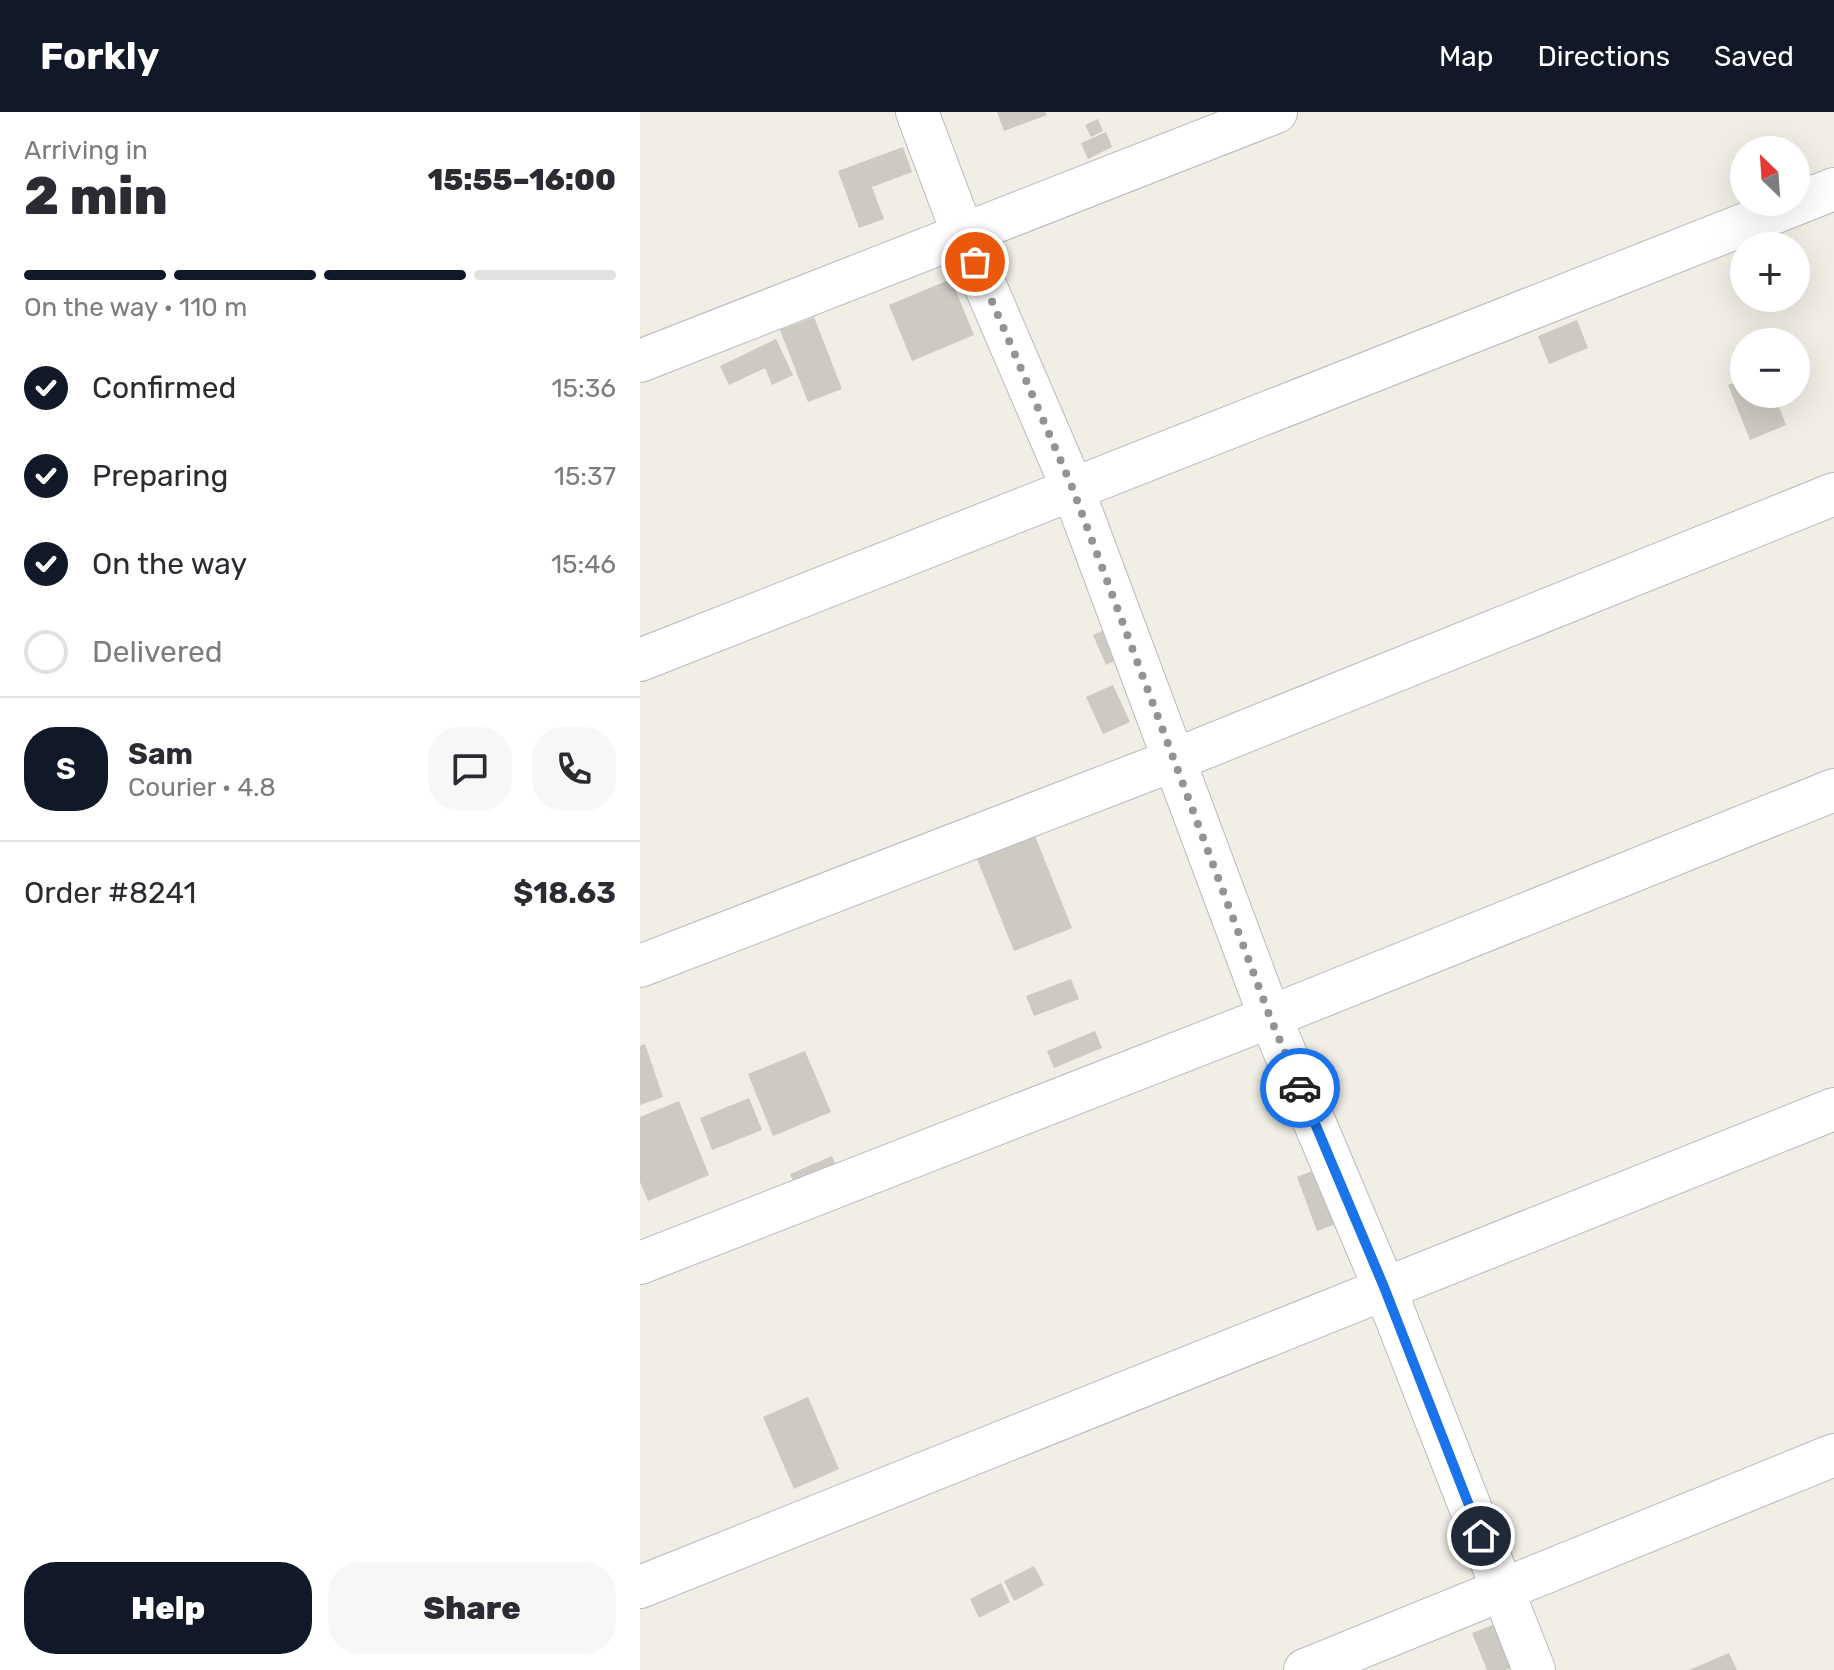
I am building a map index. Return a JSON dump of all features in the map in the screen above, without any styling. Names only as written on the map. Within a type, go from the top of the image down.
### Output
[{"type":"street","points":[[917,112],[963,234],[1072,487],[1270,1017],[1384,1287],[1534,1670]]},
{"type":"street","points":[[640,361],[1276,112]]},
{"type":"street","points":[[640,660],[1072,487],[1834,189]]},
{"type":"street","points":[[640,966],[1174,760],[1834,494]]},
{"type":"street","points":[[640,1263],[1270,1017],[1834,790]]},
{"type":"street","points":[[640,1587],[1834,1109]]},
{"type":"street","points":[[1305,1670],[1834,1455]]},
{"type":"building","points":[[997,112],[1045,112],[1047,115],[1004,131]]},
{"type":"building","points":[[1098,119],[1103,131],[1091,137],[1085,125]]},
{"type":"building","points":[[1106,132],[1112,147],[1088,159],[1081,143]]},
{"type":"building","points":[[903,147],[912,172],[872,187],[884,219],[859,228],[838,171]]},
{"type":"building","points":[[951,279],[974,335],[912,361],[889,305]]},
{"type":"building","points":[[814,317],[842,389],[808,402],[780,330]]},
{"type":"building","points":[[1577,320],[1588,348],[1549,364],[1538,336]]},
{"type":"building","points":[[776,339],[793,375],[772,385],[765,368],[729,385],[720,366]]},
{"type":"building","points":[[1737,408],[1779,408],[1786,425],[1750,440]]},
{"type":"building","points":[[1118,624],[1131,654],[1106,665],[1093,635]]},
{"type":"building","points":[[1113,685],[1130,722],[1103,734],[1086,697]]},
{"type":"building","points":[[1035,836],[1072,928],[1014,951],[977,859]]},
{"type":"building","points":[[1071,979],[1079,999],[1034,1016],[1026,996]]},
{"type":"building","points":[[1095,1031],[1102,1048],[1054,1068],[1047,1051]]},
{"type":"building","points":[[645,1044],[663,1097],[640,1105],[640,1046]]},
{"type":"building","points":[[805,1051],[831,1112],[773,1136],[748,1074]]},
{"type":"building","points":[[749,1098],[762,1130],[712,1150],[700,1118]]},
{"type":"building","points":[[679,1101],[709,1175],[648,1201],[640,1182],[640,1117]]},
{"type":"building","points":[[832,1156],[838,1172],[797,1189],[790,1174]]},
{"type":"building","points":[[1324,1166],[1344,1221],[1317,1231],[1297,1177]]},
{"type":"building","points":[[808,1397],[839,1469],[794,1489],[763,1417]]},
{"type":"building","points":[[1034,1566],[1044,1585],[1014,1601],[1004,1581]]},
{"type":"building","points":[[1001,1583],[1010,1602],[979,1618],[970,1599]]},
{"type":"building","points":[[1495,1624],[1513,1667],[1506,1670],[1487,1670],[1472,1633]]},
{"type":"building","points":[[1729,1653],[1737,1670],[1689,1670]]},
{"type":"way so far","points":[[975,262],[1072,487],[1270,1017],[1300,1088]]},
{"type":"route","points":[[1300,1088],[1384,1287],[1481,1536]]}]
